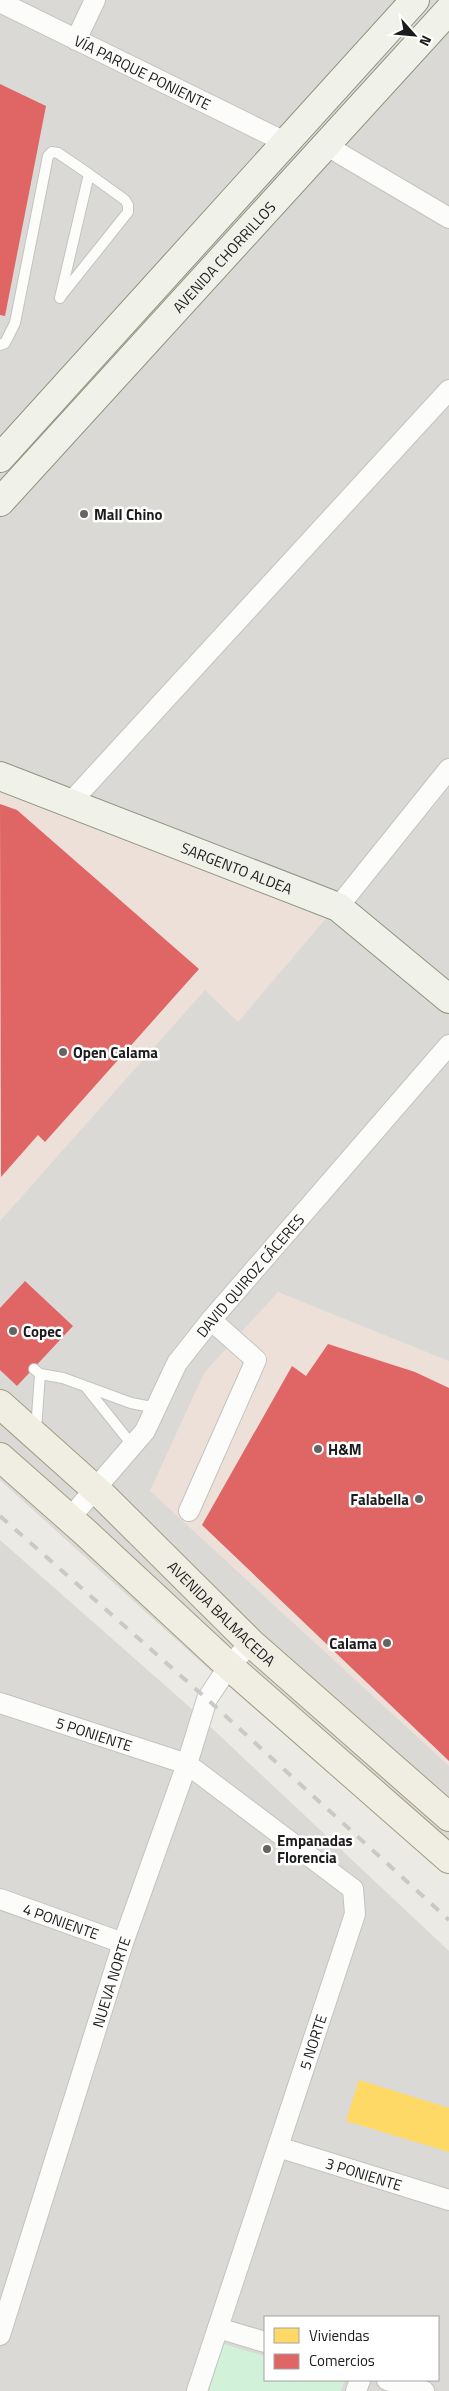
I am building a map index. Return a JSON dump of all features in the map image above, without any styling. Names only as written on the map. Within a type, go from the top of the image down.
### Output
[{"type":"main road","name":"AVENIDA CHORRILLOS","points":[[0,458],[415,0]]},
{"type":"main road","name":"AVENIDA CHORRILLOS","points":[[0,502],[327,146],[449,10]]},
{"type":"main road","points":[[59,392],[81,414]]},
{"type":"main road","name":"SARGENTO ALDEA","points":[[0,776],[338,906],[449,1000]]},
{"type":"main road","name":"AVENIDA BALMACEDA","points":[[0,1404],[94,1488],[251,1643],[449,1817]]},
{"type":"main road","name":"AVENIDA BALMACEDA","points":[[0,1457],[70,1518],[229,1666],[449,1859]]},
{"type":"street","points":[[76,40],[95,0]]},
{"type":"street","name":"VÍA PARQUE PONIENTE","points":[[0,2],[285,142]]},
{"type":"street","points":[[327,146],[449,218]]},
{"type":"street","points":[[70,803],[449,390]]},
{"type":"street","points":[[338,906],[449,769]]},
{"type":"street","name":"DAVID QUIROZ CÁCERES","points":[[70,1518],[145,1431],[177,1362],[449,1044]]},
{"type":"street","points":[[189,1511],[256,1360],[211,1320]]},
{"type":"street","name":"NUEVA NORTE","points":[[0,2335],[123,1943],[188,1764],[208,1698],[229,1666],[251,1643]]},
{"type":"street","name":"5 PONIENTE","points":[[0,1703],[188,1764]]},
{"type":"street","name":"5 NORTE","points":[[188,1764],[352,1889],[355,1914],[197,2391]]},
{"type":"street","name":"4 PONIENTE","points":[[0,1899],[123,1943]]},
{"type":"street","name":"3 PONIENTE","points":[[278,2147],[449,2200]]},
{"type":"street","points":[[218,2328],[264,2342]]},
{"type":"street","points":[[390,2381],[424,2391]]},
{"type":"lane","points":[[0,345],[5,343],[15,323],[48,156],[52,152],[58,153],[90,174],[124,200],[128,205],[128,212],[60,298],[90,174]]},
{"type":"lane","points":[[35,1436],[37,1371],[85,1385],[138,1405],[157,1408]]},
{"type":"lane","points":[[85,1385],[133,1446]]},
{"type":"shaded area","points":[[0,0],[449,0],[449,1873],[212,1672],[0,1480]]},
{"type":"shaded area","points":[[0,787],[333,910],[238,1022],[205,990],[0,1221]]},
{"type":"shaded area","name":"Calama","points":[[278,1292],[449,1361],[449,1766],[150,1491],[204,1373]]},
{"type":"shaded area","points":[[0,1540],[185,1703],[449,1951],[449,2391],[0,2391]]},
{"type":"green space","points":[[223,2344],[264,2356],[264,2381],[345,2381],[341,2391],[209,2391]]},
{"type":"building: Viviendas","points":[[359,2080],[449,2108],[449,2152],[346,2121]]},
{"type":"building: Comercios","points":[[0,84],[46,106],[5,316],[0,315]]},
{"type":"building: Comercios","name":"Open Calama","points":[[0,804],[17,810],[199,969],[45,1142],[38,1135],[1,1177]]},
{"type":"building: Comercios","points":[[25,1281],[73,1326],[17,1386],[0,1370],[0,1308]]},
{"type":"building: Comercios","name":"Calama","points":[[328,1344],[415,1372],[449,1388],[449,1761],[202,1525],[292,1366],[306,1376]]},
{"type":"railway","points":[[0,1516],[207,1699],[449,1920]]},
{"type":"place","name":"Mall Chino","points":[[84,514]]},
{"type":"place","name":"Open Calama","points":[[63,1052]]},
{"type":"place","name":"Copec","points":[[13,1331]]},
{"type":"place","name":"H&M","points":[[318,1449]]},
{"type":"place","name":"Falabella","points":[[419,1499]]},
{"type":"place","name":"Calama","points":[[387,1643]]},
{"type":"place","name":"Empanadas Florencia","points":[[267,1849]]}]
